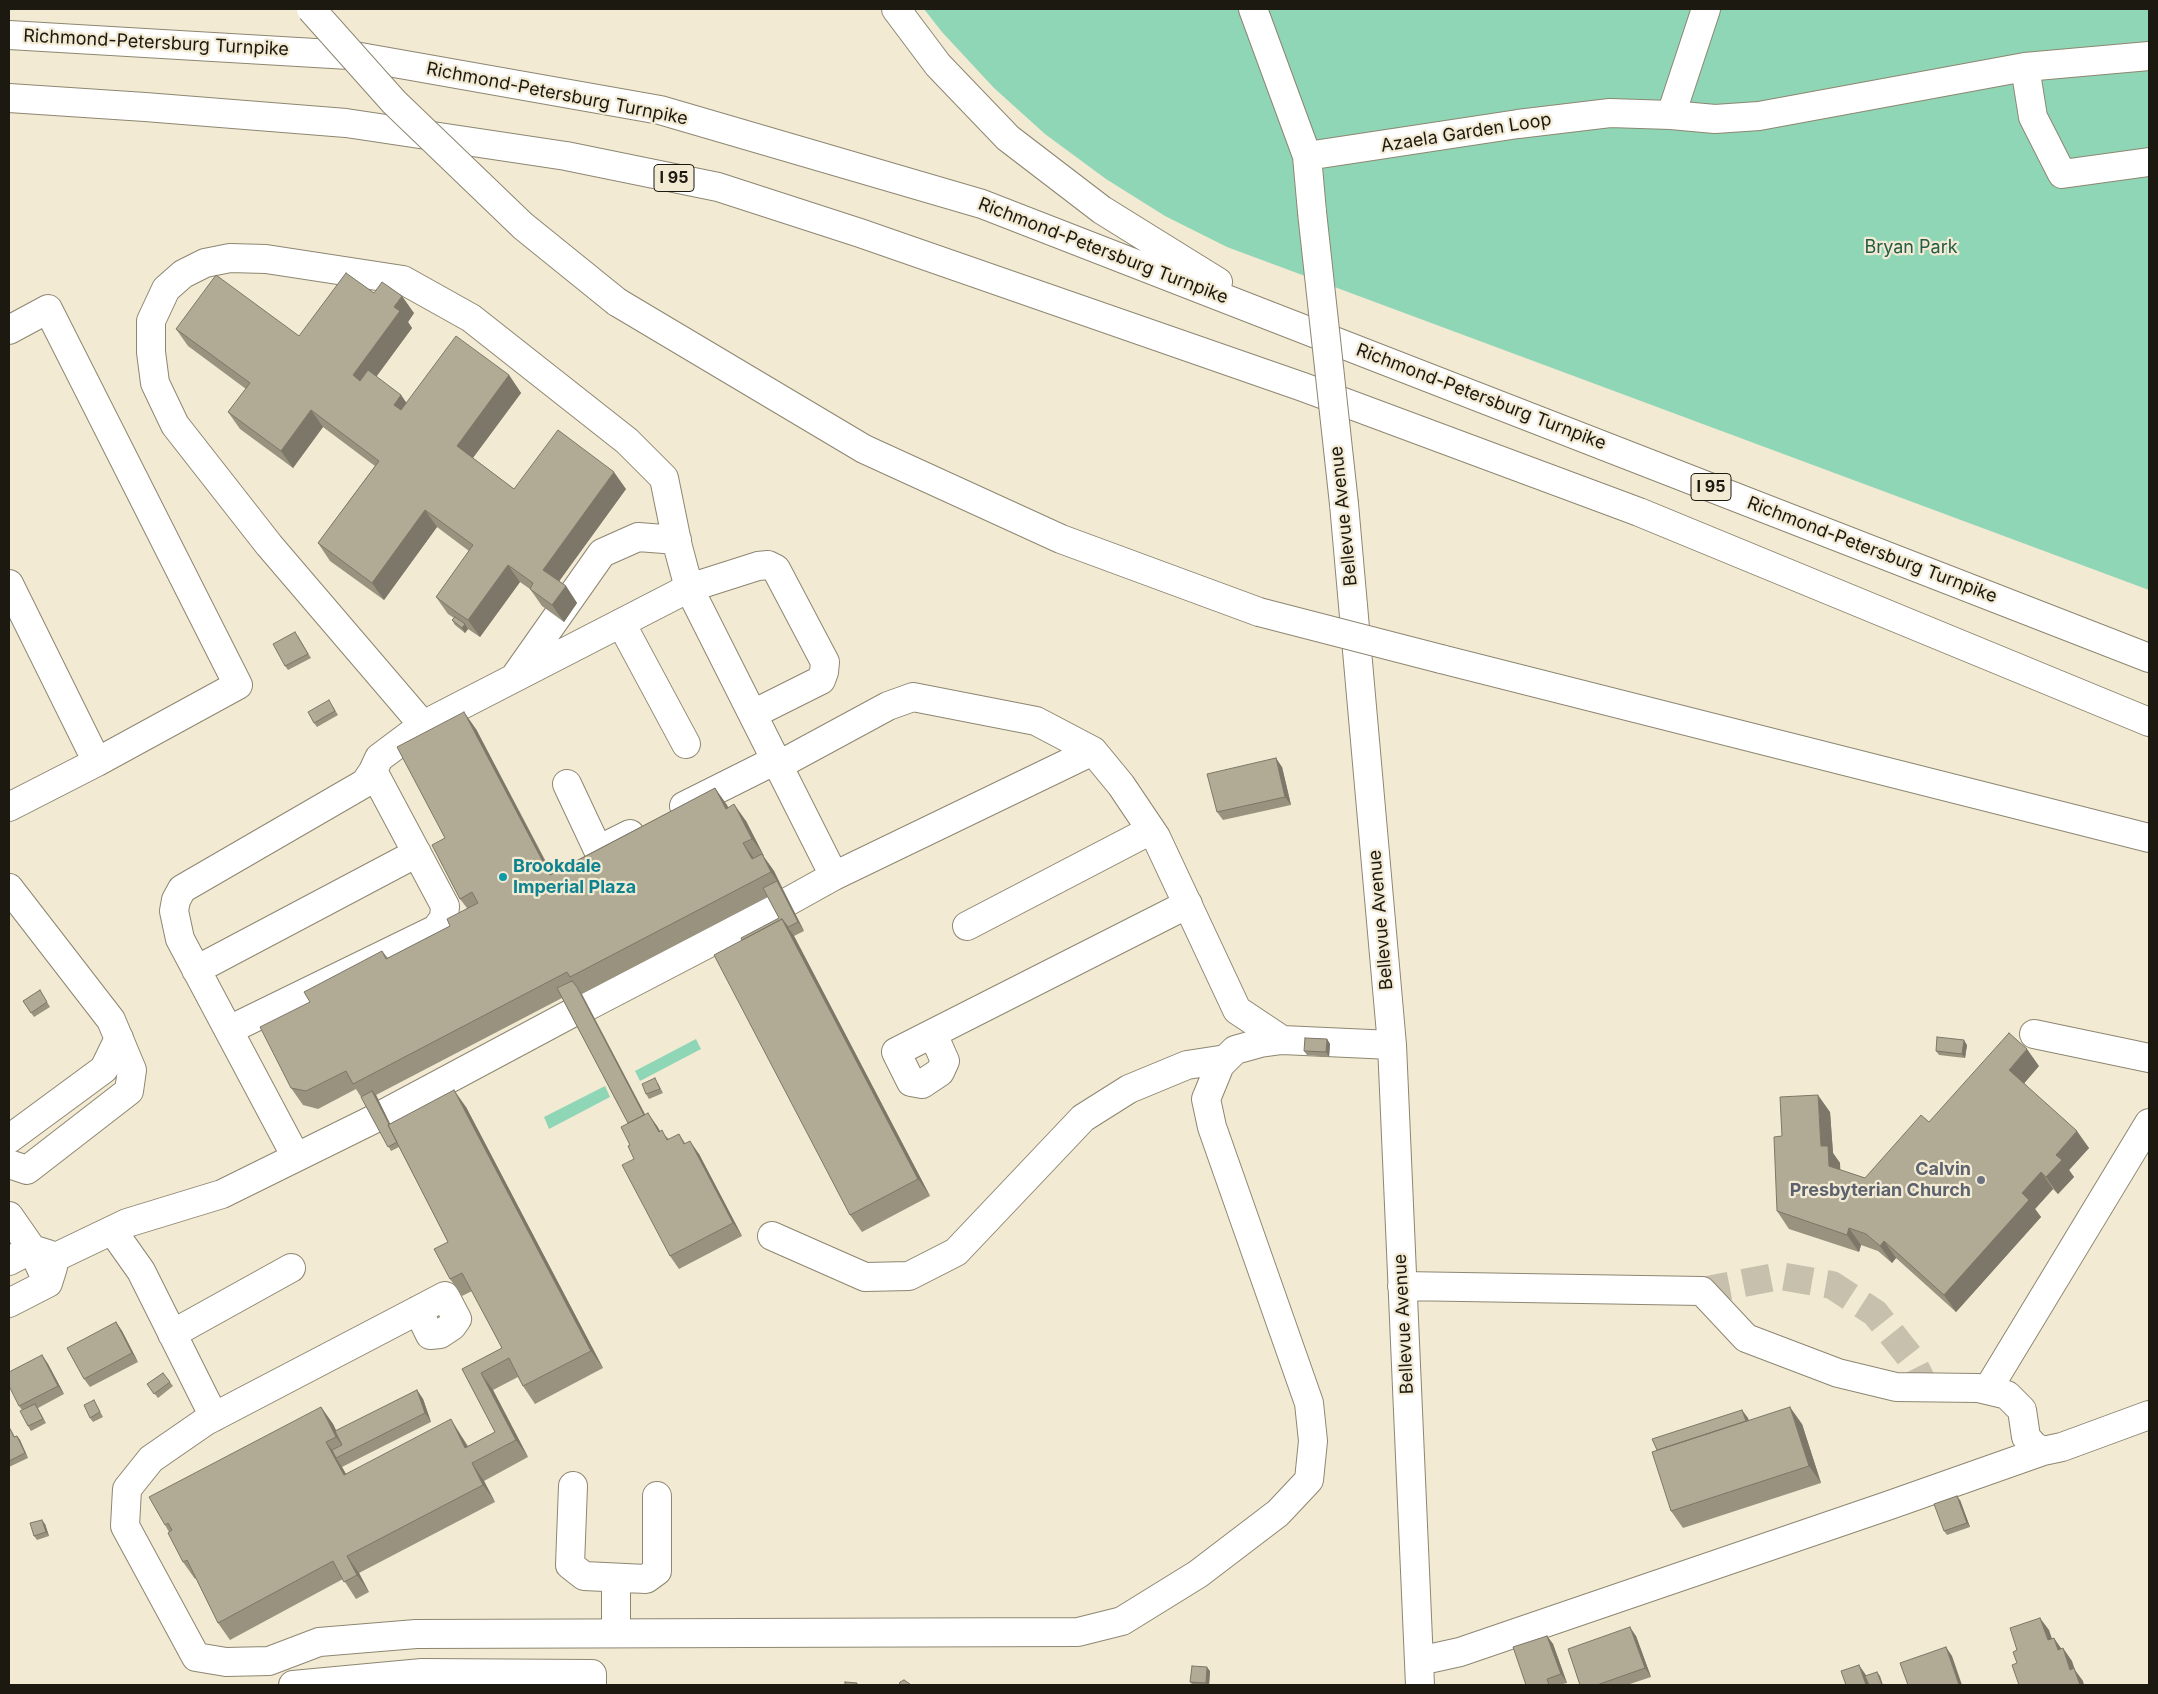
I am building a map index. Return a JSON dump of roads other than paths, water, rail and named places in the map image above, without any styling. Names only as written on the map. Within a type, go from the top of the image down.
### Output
[{"type":"main road","points":[[311,9],[394,102],[523,226],[616,302],[864,449],[1061,539],[1259,612],[2149,838]]},
{"type":"main road","points":[[896,9],[938,65],[1008,138],[1102,210],[1272,316]]},
{"type":"main road","points":[[1253,9],[1307,156]]},
{"type":"main road","points":[[1671,115],[1706,9]]},
{"type":"main road","name":"Richmond-Petersburg Turnpike","points":[[9,35],[349,55],[660,110],[982,204],[2149,658]]},
{"type":"main road","name":"Azaela Garden Loop","points":[[1307,156],[1518,124],[1610,113],[1715,119],[1760,116],[2025,68],[2149,56]]},
{"type":"main road","points":[[2025,68],[2033,117],[2062,174],[2149,162]]},
{"type":"main road","name":"I 95","points":[[9,98],[145,106],[346,123],[566,156],[718,187],[860,233],[1303,387],[1640,512],[2149,722]]},
{"type":"main road","name":"Bellevue Avenue","points":[[1307,156],[1344,504],[1392,1045],[1420,1673]]},
{"type":"main road","points":[[423,725],[269,545],[175,425],[155,384],[151,352],[152,321],[166,289],[183,274],[205,263],[239,258],[266,259],[403,280],[471,318],[627,442],[664,478],[689,588],[834,876]]},
{"type":"main road","points":[[9,330],[48,309],[238,685],[97,762],[9,807]]},
{"type":"main road","points":[[512,680],[602,553],[638,537],[677,540]]},
{"type":"main road","points":[[296,1157],[180,939],[174,911],[176,900],[182,889],[365,782],[373,771],[378,758],[423,725],[689,588],[758,566],[768,565],[776,569],[825,662],[824,672],[820,680],[753,714]]},
{"type":"main road","points":[[9,584],[97,762]]},
{"type":"main road","points":[[621,623],[686,744]]},
{"type":"main road","points":[[567,784],[598,850],[888,706],[913,697],[1036,721],[1093,751],[1121,785],[1151,830],[1237,1010],[1282,1040]]},
{"type":"main road","points":[[32,1256],[112,1230],[127,1223],[222,1194],[379,1116],[834,876],[1093,751]]},
{"type":"main road","points":[[228,1030],[436,929],[444,918],[445,906],[373,771]]},
{"type":"main road","points":[[967,926],[1151,830]]},
{"type":"main road","points":[[196,970],[416,853]]},
{"type":"main road","points":[[9,888],[110,1020],[132,1070],[129,1091],[27,1170],[9,1164]]},
{"type":"main road","points":[[933,1034],[1188,904]]},
{"type":"main road","points":[[2034,1034],[2149,1058]]},
{"type":"main road","points":[[9,1139],[104,1068],[119,1038]]},
{"type":"main road","points":[[418,1310],[214,1417],[151,1459],[127,1489],[125,1526],[196,1657],[226,1662],[269,1660],[319,1642],[416,1634],[1078,1632],[1122,1621],[1198,1574],[1278,1513],[1309,1480],[1313,1441],[1309,1403],[1212,1127],[1206,1099],[1220,1066],[1235,1050],[1260,1043],[1282,1040],[1392,1045]]},
{"type":"main road","points":[[772,1236],[865,1277],[908,1276],[956,1252],[1083,1118],[1129,1089],[1187,1065],[1226,1059]]},
{"type":"main road","points":[[1988,1389],[2149,1122]]},
{"type":"main road","points":[[9,1216],[48,1283],[9,1303]]},
{"type":"main road","points":[[112,1230],[141,1271],[214,1417]]},
{"type":"main road","points":[[172,1334],[291,1268]]},
{"type":"main road","points":[[1402,1286],[1702,1291],[1746,1338],[1838,1372],[1896,1387],[1988,1389],[2007,1395],[2022,1410],[2026,1437],[2034,1446],[2043,1451]]},
{"type":"main road","points":[[1420,1673],[1460,1652],[1488,1642],[2149,1416]]},
{"type":"main road","points":[[573,1486],[570,1565],[584,1576],[646,1579],[657,1571],[657,1496]]},
{"type":"main road","points":[[616,1578],[616,1633]]},
{"type":"main road","points":[[293,1685],[592,1674],[592,1685]]},
{"type":"tunnel","points":[[1702,1291],[1780,1276],[1832,1285],[1875,1313],[1910,1357],[1925,1387]]},
{"type":"place","name":"Brookdale Imperial Plaza","points":[[503,877]]},
{"type":"place","name":"Calvin Presbyterian Church","points":[[1981,1180]]},
{"type":"park label","name":"Bryan Park","points":[[1911,248]]}]
